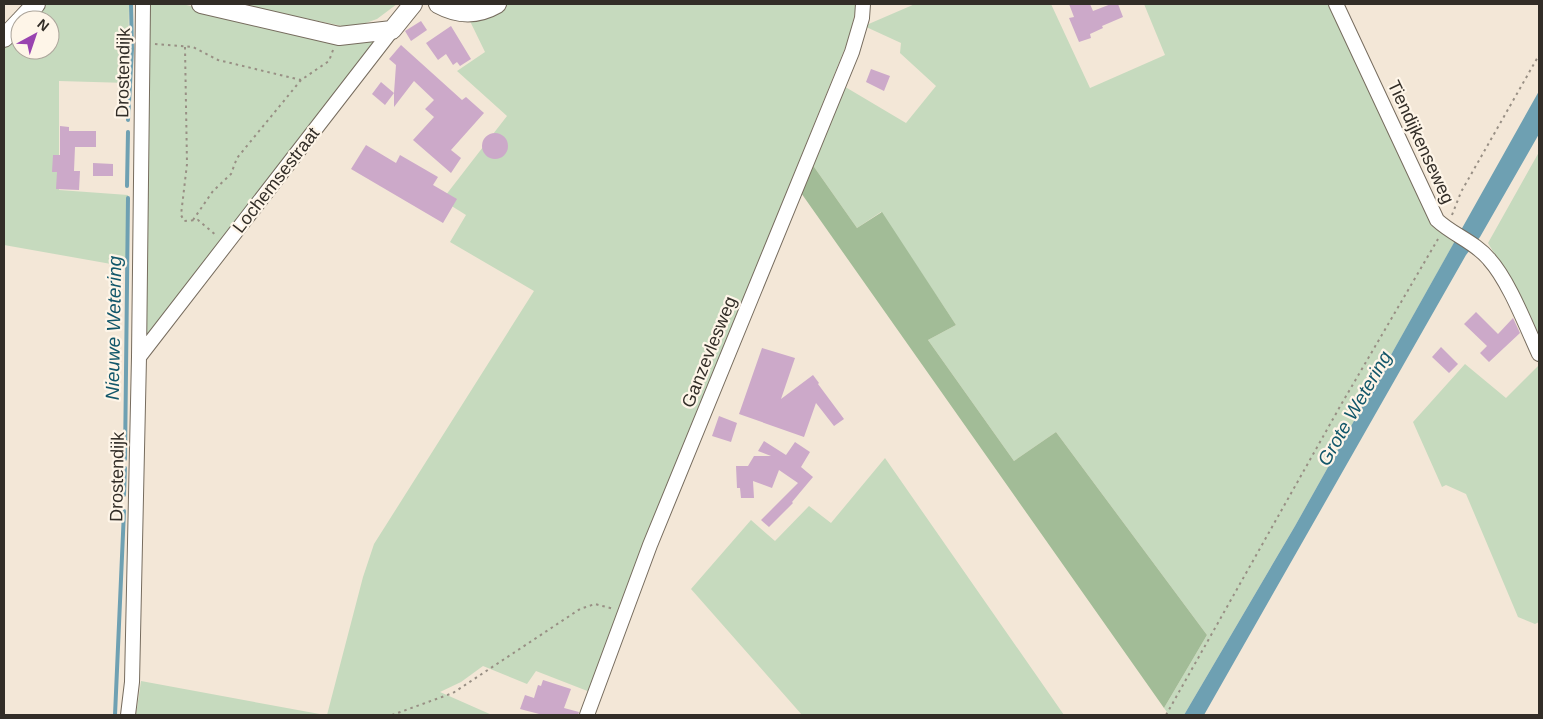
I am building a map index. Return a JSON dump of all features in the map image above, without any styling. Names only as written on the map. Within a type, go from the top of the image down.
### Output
[{"type":"street","name":"Drostendijk","points":[[128,715],[132,682],[139,357],[143,4]]},
{"type":"street","points":[[201,4],[339,36],[392,30]]},
{"type":"street","name":"Lochemsestraat","points":[[139,357],[413,4]]},
{"type":"street","points":[[438,4],[445,8],[467,13],[477,13],[497,4]]},
{"type":"street","name":"Ganzevlesweg","points":[[587,715],[650,545],[852,52],[862,18],[863,4]]},
{"type":"street","name":"Tiendijkenseweg","points":[[1336,4],[1437,220],[1449,230],[1480,249],[1498,270],[1539,354]]},
{"type":"path","points":[[193,220],[213,191],[231,174],[237,158],[301,80],[329,60],[339,36]]},
{"type":"path","points":[[142,43],[193,47],[218,60],[301,80]]},
{"type":"path","points":[[185,47],[187,164],[181,215],[184,221],[198,220],[227,244]]},
{"type":"path","points":[[1166,715],[1301,480],[1342,403],[1449,230],[1461,192],[1539,55]]},
{"type":"path","points":[[392,715],[453,693],[580,609],[595,604],[625,612]]},
{"type":"green space","points":[[45,4],[129,4],[128,83],[59,81],[59,190],[128,195],[128,267],[4,245],[4,48],[10,42],[10,60],[60,60],[60,10],[39,10]]},
{"type":"green space","points":[[148,4],[182,4],[328,39],[371,37],[375,42],[141,345]]},
{"type":"green space","points":[[242,4],[397,4],[377,19],[352,28]]},
{"type":"green space","points":[[508,4],[857,4],[849,38],[636,564],[590,692],[536,671],[527,684],[483,666],[461,682],[440,692],[492,715],[327,715],[363,577],[374,544],[534,291],[450,242],[466,215],[442,200],[507,116],[457,71],[485,52],[468,17]]},
{"type":"green space","points":[[915,4],[1051,4],[1090,88],[1165,55],[1144,4],[1330,4],[1441,230],[1455,241],[1295,526],[1184,715],[1169,715],[1164,708],[1207,635],[1056,432],[1014,461],[928,340],[956,325],[881,212],[857,228],[812,164],[842,85],[906,123],[936,86],[900,53],[901,43],[864,26]]},
{"type":"green space","points":[[1539,152],[1539,345],[1503,268],[1488,243]]},
{"type":"green space","points":[[812,164],[857,228],[882,212],[956,325],[928,340],[1014,461],[1056,432],[1207,635],[1164,708],[799,190]]},
{"type":"green space","points":[[1465,364],[1506,398],[1538,366],[1539,369],[1539,622],[1535,624],[1518,617],[1466,494],[1446,485],[1442,487],[1413,422]]},
{"type":"green space","points":[[885,458],[1064,715],[802,715],[691,589],[751,520],[775,541],[809,506],[831,523]]},
{"type":"green space","points":[[141,681],[325,715],[136,715]]},
{"type":"water","points":[[1539,91],[1539,134],[1480,237],[1466,255],[1204,715],[1184,715],[1295,526]]},
{"type":"building","points":[[1069,4],[1090,4],[1093,11],[1111,4],[1118,4],[1123,17],[1102,26],[1103,28],[1090,34],[1091,38],[1079,42],[1069,18],[1074,17]]},
{"type":"building","points":[[421,21],[427,30],[411,41],[405,31]]},
{"type":"building","points":[[451,26],[471,59],[460,66],[457,62],[453,65],[446,54],[438,60],[426,43]]},
{"type":"building","points":[[401,45],[462,100],[466,97],[484,113],[451,150],[461,158],[451,173],[413,140],[434,117],[425,109],[434,100],[414,81],[394,107],[396,65],[389,59]]},
{"type":"building","points":[[871,69],[890,76],[884,91],[866,82]]},
{"type":"building","points":[[381,82],[394,93],[385,105],[372,94]]},
{"type":"building","points":[[60,126],[69,127],[69,131],[96,131],[96,147],[75,147],[74,171],[80,171],[79,190],[56,189],[57,172],[52,172],[53,155],[60,155]]},
{"type":"building","points":[[495,133],[504,137],[508,146],[504,155],[495,159],[486,155],[482,146],[486,137]]},
{"type":"building","points":[[366,145],[396,163],[400,155],[438,177],[433,185],[457,199],[443,223],[351,169]]},
{"type":"building","points":[[93,163],[113,164],[113,176],[93,176]]},
{"type":"building","points":[[1476,312],[1498,334],[1513,318],[1520,333],[1489,362],[1480,353],[1487,346],[1464,324]]},
{"type":"building","points":[[1441,347],[1458,364],[1449,373],[1432,357]]},
{"type":"building","points":[[762,348],[795,358],[781,399],[813,375],[844,419],[834,426],[816,403],[804,437],[739,414]]},
{"type":"building","points":[[719,416],[737,423],[731,442],[712,436]]},
{"type":"building","points":[[764,441],[786,455],[795,442],[810,452],[801,467],[813,477],[793,503],[769,527],[761,520],[798,483],[779,470],[772,488],[753,481],[754,498],[741,498],[740,488],[737,488],[736,466],[748,466],[754,456],[771,456],[758,451]]},
{"type":"building","points":[[543,680],[571,689],[564,708],[579,712],[578,715],[543,715],[520,709],[525,695],[534,698],[538,685],[541,686]]},
{"type":"waterway","name":"Nieuwe Wetering","points":[[128,120],[132,49],[131,4]]},
{"type":"waterway","name":"Nieuwe Wetering","points":[[127,186],[128,132]]},
{"type":"waterway","name":"Nieuwe Wetering","points":[[125,459],[128,198]]},
{"type":"waterway","name":"Nieuwe Wetering","points":[[124,495],[125,468]]},
{"type":"waterway","name":"Nieuwe Wetering","points":[[115,715],[124,511]]},
{"type":"water label","name":"Grote Wetering","points":[[1354,408]]}]
